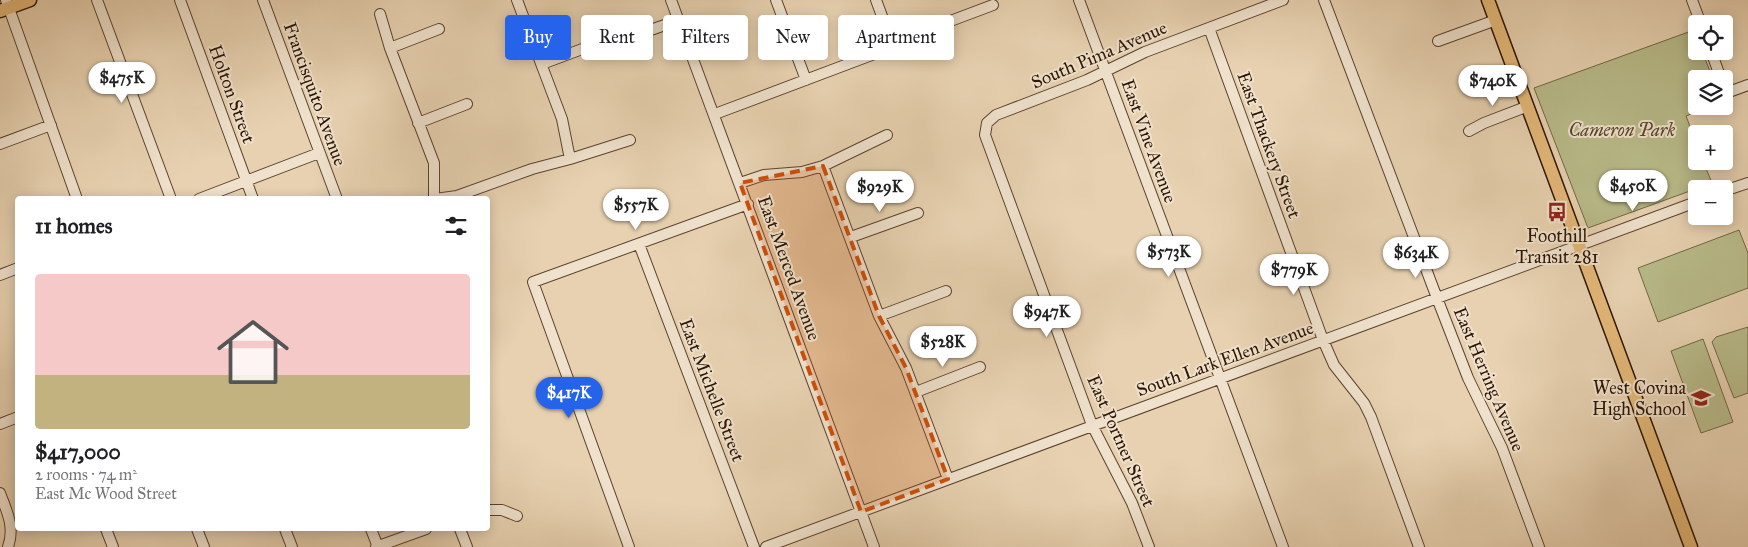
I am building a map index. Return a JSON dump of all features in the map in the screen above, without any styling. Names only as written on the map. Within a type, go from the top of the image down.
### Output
[{"type":"main road","points":[[5,6],[30,0]]},
{"type":"main road","points":[[1488,0],[1691,547]]},
{"type":"street","points":[[97,0],[170,196]]},
{"type":"street","name":"Holton Street","points":[[180,0],[247,180],[251,196]]},
{"type":"street","name":"Francisquito Avenue","points":[[263,0],[336,196]]},
{"type":"street","points":[[517,0],[562,120],[570,160]]},
{"type":"street","name":"East Merced Avenue","points":[[671,0],[677,15]]},
{"type":"street","points":[[776,0],[806,80]]},
{"type":"street","points":[[876,0],[882,15]]},
{"type":"street","name":"East Vine Avenue","points":[[1079,0],[1283,547]]},
{"type":"street","name":"South Pima Avenue","points":[[987,123],[996,115],[1087,80],[1144,52],[1283,0]]},
{"type":"street","name":"East Herring Avenue","points":[[1324,0],[1436,298],[1468,378],[1502,448],[1539,547]]},
{"type":"street","points":[[1692,0],[1698,15]]},
{"type":"street","points":[[954,20],[993,5]]},
{"type":"street","points":[[5,6],[51,125],[75,196]]},
{"type":"street","points":[[380,14],[390,48],[434,163],[435,196]]},
{"type":"street","points":[[1438,41],[1496,20]]},
{"type":"street","points":[[542,64],[592,45],[628,38],[663,26]]},
{"type":"street","name":"East Thackery Street","points":[[1209,28],[1323,340],[1334,365],[1364,404],[1371,417],[1419,547]]},
{"type":"street","points":[[390,48],[439,29]]},
{"type":"street","name":"East Merced Avenue","points":[[694,60],[874,547]]},
{"type":"street","points":[[715,114],[858,60]]},
{"type":"street","points":[[1733,88],[1748,85]]},
{"type":"street","points":[[418,122],[467,104]]},
{"type":"street","points":[[1469,131],[1528,106]]},
{"type":"street","name":"East Portner Street","points":[[987,123],[984,135],[1092,425],[1132,503],[1149,547]]},
{"type":"street","points":[[0,144],[51,125]]},
{"type":"street","points":[[740,183],[764,175],[802,172],[823,166],[886,135]]},
{"type":"street","points":[[457,196],[532,169],[570,160],[630,140]]},
{"type":"street","points":[[207,196],[319,153]]},
{"type":"street","points":[[823,166],[879,316],[906,368],[948,479]]},
{"type":"street","points":[[1733,188],[1748,183]]},
{"type":"street","points":[[629,547],[533,282],[748,204]]},
{"type":"street","name":"South Lark Ellen Avenue","points":[[766,547],[1688,205]]},
{"type":"street","points":[[851,238],[918,213]]},
{"type":"street","name":"East Michelle Street","points":[[639,244],[754,547]]},
{"type":"street","points":[[0,275],[15,269]]},
{"type":"street","points":[[879,316],[946,291]]},
{"type":"street","points":[[916,392],[980,367]]},
{"type":"street","points":[[0,424],[15,418]]},
{"type":"street","points":[[0,493],[11,522],[12,534],[8,547]]},
{"type":"street","points":[[490,510],[502,510],[517,516]]},
{"type":"street","points":[[107,531],[113,547]]},
{"type":"street","points":[[198,531],[204,547]]},
{"type":"street","points":[[286,531],[292,547]]},
{"type":"street","points":[[373,531],[377,547],[421,531]]},
{"type":"street","points":[[461,531],[466,547]]},
{"type":"highlighted area","points":[[823,166],[879,316],[906,368],[948,479],[861,512],[740,183]]},
{"type":"green space","name":"Cameron Park","points":[[1688,32],[1688,60],[1706,60],[1709,70],[1688,70],[1688,115],[1686,116],[1689,125],[1688,170],[1707,170],[1711,180],[1688,180],[1688,192],[1588,228],[1534,88]]},
{"type":"green space","points":[[1739,230],[1748,253],[1748,288],[1658,322],[1638,268]]},
{"type":"green space","points":[[1748,327],[1748,393],[1734,398],[1712,342],[1716,337]]},
{"type":"green space","points":[[1703,339],[1733,422],[1701,433],[1671,351]]},
{"type":"place","name":"Foothill Transit 281","points":[[1557,212]]},
{"type":"place","name":"West Covina High School","points":[[1701,398]]}]
